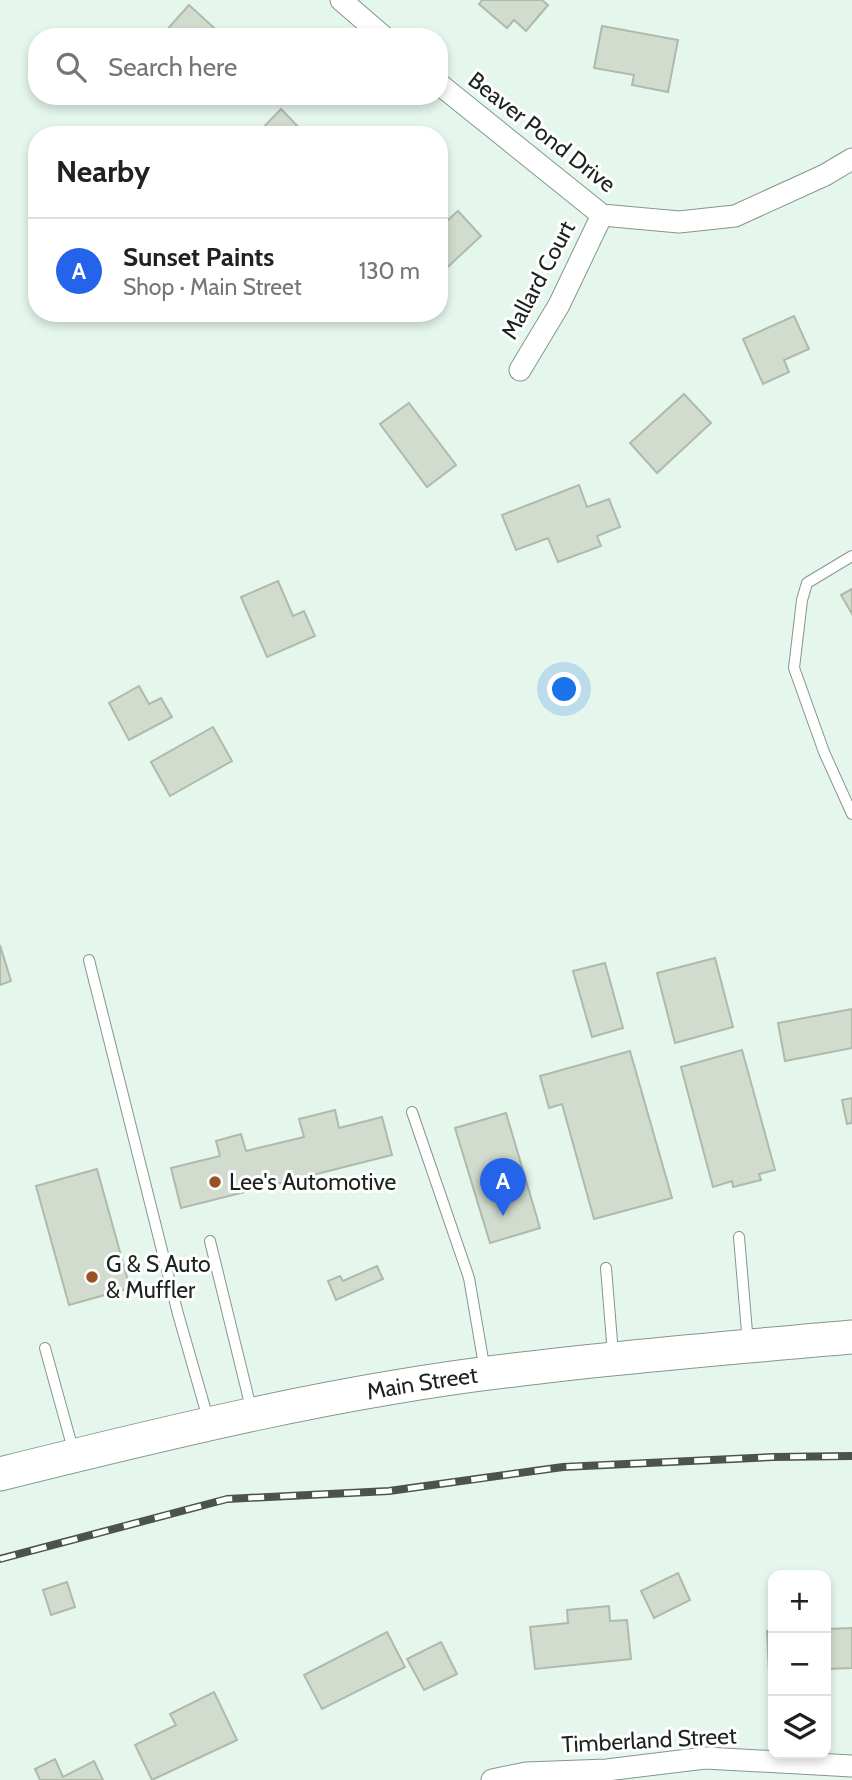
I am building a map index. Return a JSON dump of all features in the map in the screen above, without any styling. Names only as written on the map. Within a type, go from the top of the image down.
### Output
[{"type":"main road","name":"Main Street","points":[[0,1474],[209,1424],[347,1396],[485,1374],[852,1337]]},
{"type":"street","points":[[341,0],[374,28]]},
{"type":"street","name":"Beaver Pond Drive","points":[[448,91],[602,215],[679,222],[735,216],[825,175],[852,159]]},
{"type":"street","name":"Mallard Court","points":[[520,370],[559,305],[602,215]]},
{"type":"street","name":"Timberland Street","points":[[492,1780],[526,1773],[607,1770],[705,1758],[852,1766]]},
{"type":"lane","points":[[852,555],[807,583],[802,600],[794,668],[824,752],[852,814]]},
{"type":"lane","points":[[89,960],[178,1314],[209,1424]]},
{"type":"lane","points":[[412,1112],[469,1278],[485,1374]]},
{"type":"lane","points":[[739,1237],[749,1347]]},
{"type":"lane","points":[[210,1241],[253,1415]]},
{"type":"lane","points":[[606,1268],[613,1360]]},
{"type":"lane","points":[[46,1348],[74,1455]]},
{"type":"building","points":[[482,0],[542,0],[548,5],[526,31],[514,20],[507,28],[479,4]]},
{"type":"building","points":[[189,5],[214,28],[168,28]]},
{"type":"building","points":[[602,26],[678,40],[668,92],[632,85],[634,75],[594,68]]},
{"type":"building","points":[[281,109],[297,126],[265,126]]},
{"type":"building","points":[[458,211],[481,236],[448,267],[448,220]]},
{"type":"building","points":[[794,316],[809,349],[784,360],[789,372],[763,384],[743,339]]},
{"type":"building","points":[[684,394],[711,423],[657,473],[630,443]]},
{"type":"building","points":[[409,403],[456,465],[427,487],[380,424]]},
{"type":"building","points":[[579,485],[587,507],[609,499],[620,527],[597,536],[601,546],[558,562],[548,538],[516,550],[502,515]]},
{"type":"building","points":[[278,581],[293,616],[304,611],[315,636],[267,657],[241,597]]},
{"type":"building","points":[[852,589],[852,614],[841,595]]},
{"type":"building","points":[[139,686],[149,704],[161,698],[172,717],[129,740],[109,703]]},
{"type":"building","points":[[213,727],[232,761],[170,796],[151,762]]},
{"type":"building","points":[[0,945],[11,981],[0,985]]},
{"type":"building","points":[[715,958],[733,1027],[675,1043],[657,973]]},
{"type":"building","points":[[605,963],[623,1028],[592,1037],[573,971]]},
{"type":"building","points":[[852,1009],[852,1048],[785,1061],[778,1023]]},
{"type":"building","points":[[742,1050],[775,1170],[759,1174],[761,1180],[733,1187],[732,1181],[713,1187],[681,1067]]},
{"type":"building","points":[[630,1051],[672,1198],[594,1219],[562,1104],[549,1108],[540,1076]]},
{"type":"building","points":[[852,1098],[852,1123],[847,1124],[842,1100]]},
{"type":"building","points":[[335,1110],[339,1128],[382,1117],[392,1155],[181,1208],[171,1168],[220,1156],[216,1141],[241,1134],[246,1151],[304,1137],[299,1119]]},
{"type":"building","points":[[506,1113],[540,1228],[490,1243],[455,1128]]},
{"type":"building","points":[[97,1169],[130,1288],[69,1305],[36,1186]]},
{"type":"building","points":[[377,1266],[383,1279],[336,1300],[328,1281],[340,1276],[343,1281]]},
{"type":"building","points":[[678,1573],[690,1600],[654,1618],[641,1591]]},
{"type":"building","points":[[67,1582],[75,1607],[51,1615],[43,1590]]},
{"type":"building","points":[[609,1606],[610,1621],[627,1620],[631,1659],[535,1669],[530,1627],[568,1623],[567,1610]]},
{"type":"building","points":[[852,1628],[852,1668],[831,1669],[831,1629]]},
{"type":"building","points":[[387,1632],[405,1667],[322,1709],[304,1675]]},
{"type":"building","points":[[441,1642],[457,1674],[424,1690],[407,1659]]},
{"type":"building","points":[[214,1692],[237,1740],[152,1780],[135,1745],[176,1725],[170,1714]]},
{"type":"building","points":[[55,1759],[63,1777],[94,1761],[103,1780],[40,1780],[35,1769]]},
{"type":"railway","points":[[0,1559],[227,1499],[389,1491],[563,1467],[852,1456]]},
{"type":"place","name":"Lee's Automotive","points":[[215,1182]]},
{"type":"place","name":"Sunset Paints","points":[[503,1216]]},
{"type":"place","name":"G & S Auto & Muffler","points":[[92,1277]]}]
